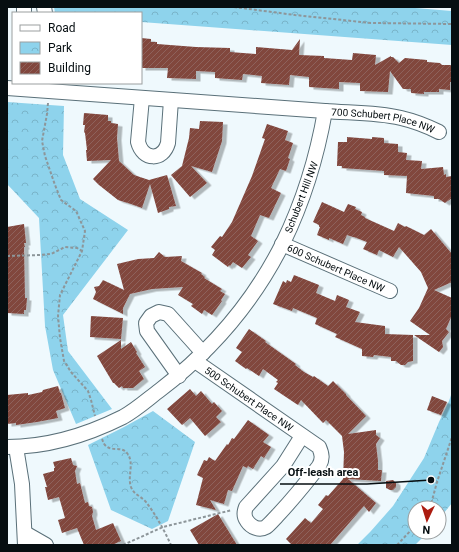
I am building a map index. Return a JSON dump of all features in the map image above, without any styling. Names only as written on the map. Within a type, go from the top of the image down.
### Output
[{"type":"street","points":[[7,88],[23,86],[142,98],[325,111]]},
{"type":"street","points":[[142,98],[138,142],[142,152],[151,156],[156,156],[164,152],[167,147],[171,100]]},
{"type":"street","name":"700 Schubert Place NW","points":[[325,111],[384,115],[417,122],[439,132]]},
{"type":"street","name":"Schubert Hill NW","points":[[12,447],[48,443],[98,429],[125,416],[179,376],[199,357],[243,308],[260,282],[292,225],[306,190],[316,155],[325,111]]},
{"type":"street","name":"600 Schubert Place NW","points":[[282,244],[390,291]]},
{"type":"street","name":"500 Schubert Place NW","points":[[179,376],[147,332],[146,323],[150,316],[159,312],[168,314],[199,357],[302,436],[319,447],[322,456],[321,462],[303,487],[266,527],[252,527],[248,524],[244,515],[246,507],[282,466],[302,436]]},
{"type":"street","points":[[12,447],[22,484],[25,539],[46,545]]},
{"type":"path","points":[[234,7],[295,16],[371,23],[452,24]]},
{"type":"path","points":[[45,88],[47,114],[42,141],[45,156],[62,200],[76,211],[85,231],[82,251],[60,295],[58,316],[64,361],[88,392],[98,429],[105,445],[112,449],[122,450],[128,454],[131,470],[129,480],[131,488],[136,495],[145,500],[163,527],[171,545]]},
{"type":"path","points":[[7,256],[51,254],[66,247],[77,248],[82,251]]},
{"type":"path","points":[[432,500],[452,437]]},
{"type":"path","points":[[123,545],[163,527],[235,509],[245,510]]},
{"type":"path","points":[[397,545],[407,534]]},
{"type":"green space","points":[[54,7],[403,7],[452,11],[452,45],[142,22],[142,12],[55,12]]},
{"type":"green space","points":[[7,102],[64,106],[63,155],[80,199],[128,230],[63,315],[68,351],[112,409],[76,424],[53,370],[45,326],[39,218],[7,184]]},
{"type":"green space","points":[[452,392],[452,503],[447,509],[447,500],[407,500],[407,540],[420,540],[415,545],[357,545],[393,506],[424,458]]},
{"type":"green space","points":[[153,411],[195,442],[168,521],[152,529],[111,510],[88,445]]},
{"type":"building","points":[[142,38],[151,39],[151,42],[157,42],[157,44],[230,48],[230,52],[256,54],[256,47],[292,50],[300,39],[299,55],[324,56],[324,58],[352,60],[353,53],[376,55],[375,65],[391,56],[399,63],[405,58],[427,60],[427,62],[440,63],[442,65],[452,65],[452,82],[450,82],[450,90],[439,89],[439,92],[424,92],[424,94],[411,93],[411,89],[403,89],[390,71],[388,92],[360,91],[360,83],[339,82],[339,89],[309,87],[309,77],[290,75],[289,85],[261,83],[262,76],[243,74],[242,80],[215,78],[215,72],[196,71],[196,79],[167,78],[168,68],[142,68]]},
{"type":"building","points":[[84,113],[108,115],[108,121],[118,124],[117,138],[119,161],[134,175],[149,180],[167,175],[176,206],[169,207],[169,209],[158,213],[150,184],[142,208],[118,200],[93,179],[111,160],[87,161],[84,132],[85,125],[83,125]]},
{"type":"building","points":[[200,121],[223,122],[222,141],[212,172],[191,166],[207,183],[190,197],[171,175],[182,166],[190,128],[199,129]]},
{"type":"building","points":[[267,124],[288,131],[285,140],[293,143],[288,158],[290,159],[286,171],[280,169],[271,188],[281,193],[269,218],[260,215],[251,236],[258,241],[248,255],[251,257],[242,268],[233,262],[228,267],[212,255],[215,250],[211,247],[220,236],[222,237],[232,222],[252,176],[265,139],[262,138]]},
{"type":"building","points":[[347,137],[372,139],[372,137],[384,138],[384,143],[398,144],[398,152],[407,153],[406,160],[422,161],[421,169],[443,167],[444,175],[446,174],[446,177],[452,176],[452,198],[445,203],[439,199],[434,199],[434,196],[406,193],[407,176],[384,175],[384,171],[342,168],[342,166],[337,166],[338,142],[347,142]]},
{"type":"building","points":[[322,202],[344,212],[348,204],[356,207],[355,209],[362,212],[361,215],[365,218],[394,231],[398,223],[424,235],[431,229],[452,254],[452,282],[434,290],[452,298],[452,315],[446,329],[449,332],[442,341],[443,347],[439,352],[414,335],[430,335],[410,321],[419,308],[428,288],[421,272],[399,247],[393,257],[379,250],[377,255],[363,249],[367,242],[354,237],[347,235],[343,244],[317,235],[320,227],[313,222]]},
{"type":"building","points":[[24,224],[26,243],[24,243],[24,247],[25,298],[27,298],[26,310],[24,310],[24,314],[7,313],[7,227]]},
{"type":"building","points":[[159,252],[165,257],[182,256],[181,261],[202,273],[201,274],[205,277],[204,278],[222,289],[220,291],[225,294],[212,315],[204,310],[202,314],[191,306],[193,304],[178,295],[183,287],[152,289],[130,294],[123,308],[123,314],[93,299],[96,292],[94,287],[99,286],[103,280],[124,290],[117,264],[138,259],[154,258]]},
{"type":"building","points":[[294,275],[319,285],[316,293],[335,301],[337,295],[349,300],[346,307],[360,312],[355,322],[385,326],[385,334],[413,335],[413,361],[408,362],[405,365],[401,365],[396,361],[391,361],[391,357],[374,355],[373,357],[362,356],[362,349],[335,337],[337,334],[315,324],[317,318],[293,308],[292,311],[273,304],[283,281],[286,283],[287,280],[291,282]]},
{"type":"building","points":[[91,316],[123,318],[121,339],[90,337]]},
{"type":"building","points":[[249,329],[296,364],[295,365],[304,372],[313,377],[314,376],[328,386],[333,381],[346,394],[366,416],[348,434],[376,430],[376,435],[380,438],[376,444],[378,470],[382,470],[381,481],[348,479],[376,503],[369,512],[364,506],[330,545],[292,545],[286,539],[305,518],[311,523],[323,509],[318,505],[343,479],[344,452],[342,436],[326,420],[323,423],[301,400],[298,405],[274,389],[278,383],[276,382],[278,380],[263,369],[259,376],[235,361],[242,352],[236,348]]},
{"type":"building","points":[[121,340],[121,349],[131,342],[145,367],[139,371],[144,379],[133,388],[123,388],[122,386],[119,388],[113,383],[97,356]]},
{"type":"building","points":[[58,386],[65,408],[56,411],[58,418],[16,425],[16,423],[7,424],[7,395],[28,393],[28,395]]},
{"type":"building","points":[[190,389],[196,396],[201,391],[212,404],[214,402],[222,411],[216,417],[221,422],[205,436],[190,418],[182,425],[167,409]]},
{"type":"building","points":[[432,396],[447,402],[441,415],[427,410]]},
{"type":"building","points":[[248,420],[269,435],[263,442],[271,447],[264,458],[261,456],[253,469],[248,466],[247,468],[243,466],[232,491],[228,490],[224,504],[210,500],[216,510],[196,505],[203,478],[197,475],[204,460],[207,461],[209,457],[215,461],[227,444],[228,445],[232,438],[234,439]]},
{"type":"building","points":[[71,458],[73,465],[77,466],[75,471],[77,484],[80,483],[85,503],[88,502],[89,506],[92,507],[92,516],[96,530],[113,523],[121,541],[112,545],[84,545],[77,528],[62,533],[58,520],[65,518],[59,497],[48,500],[45,487],[47,487],[43,474],[54,471],[55,468],[53,462]]},
{"type":"building","points":[[393,480],[396,483],[396,487],[393,490],[386,488],[386,481]]},
{"type":"building","points":[[218,514],[237,545],[199,545],[190,530]]},
{"type":"place","name":"Off-leash area","points":[[431,480]]}]
